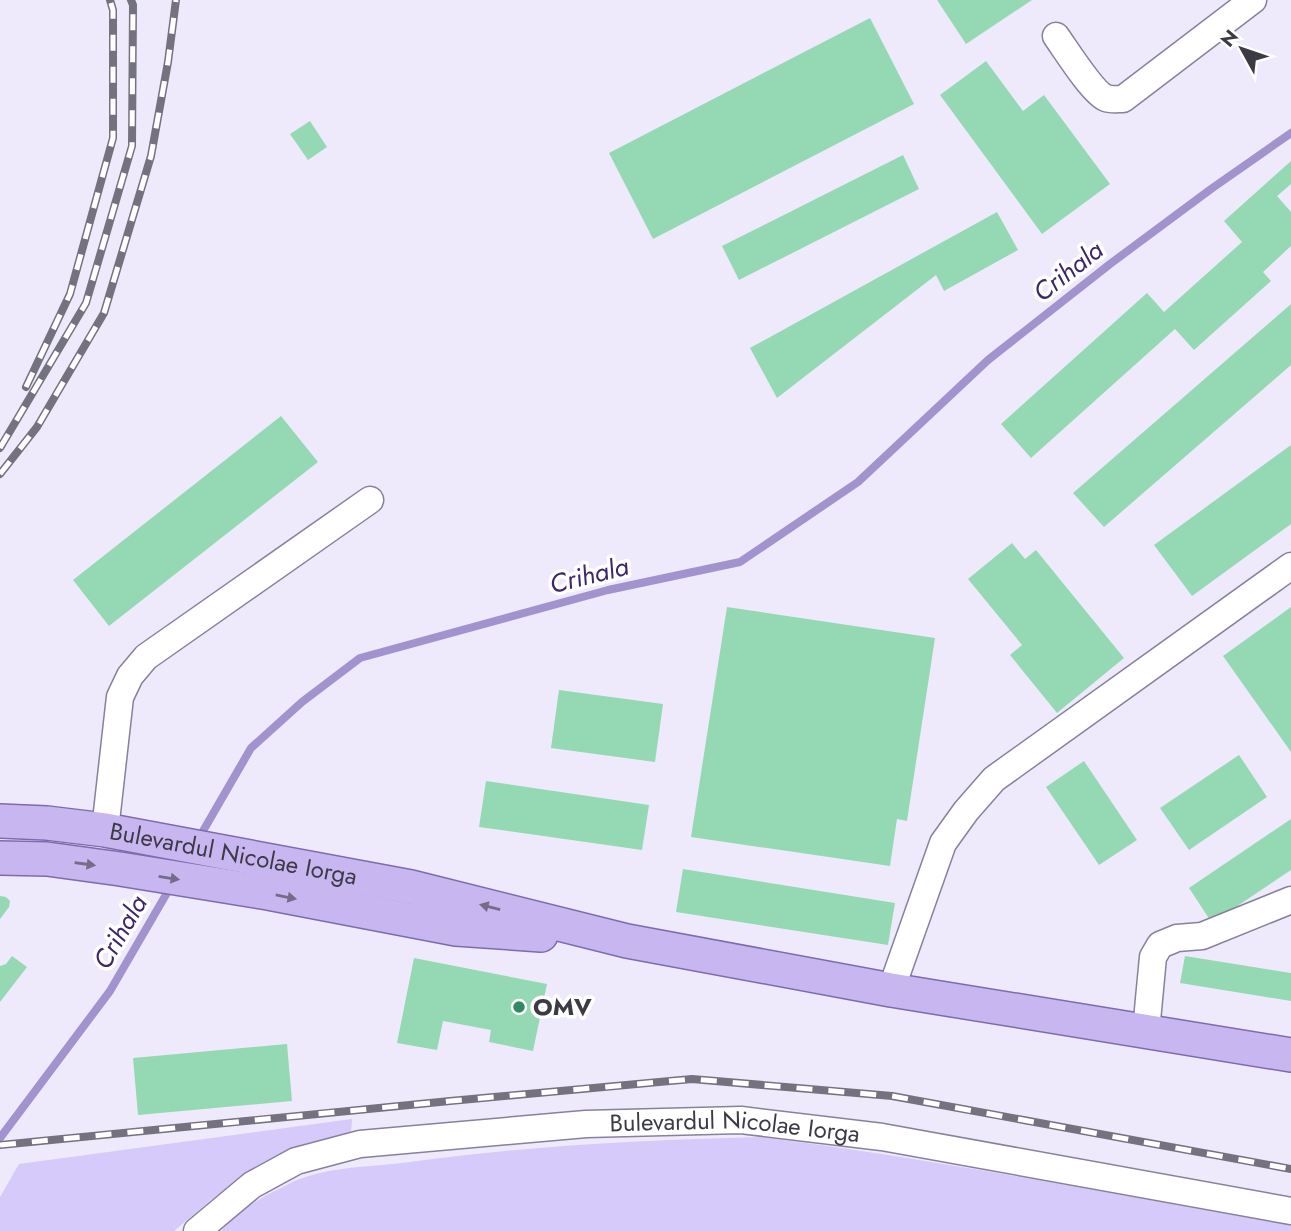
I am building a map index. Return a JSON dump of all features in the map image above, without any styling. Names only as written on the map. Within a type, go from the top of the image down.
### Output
[{"type":"main road","name":"Bulevardul Nicolae Iorga","points":[[0,821],[47,823],[121,832],[411,887],[627,942],[891,990],[1291,1055]]},
{"type":"main road","points":[[47,823],[47,859]]},
{"type":"main road","name":"Bulevardul Nicolae Iorga","points":[[0,858],[47,859],[268,893],[456,929],[627,942]]},
{"type":"street","points":[[1056,36],[1104,97],[1123,99],[1254,0]]},
{"type":"street","points":[[121,832],[120,697],[130,676],[146,657],[370,500]]},
{"type":"street","points":[[891,990],[943,843],[993,779],[1291,566]]},
{"type":"street","points":[[1146,1031],[1153,957],[1160,945],[1177,938],[1202,936],[1291,900]]},
{"type":"street","name":"Bulevardul Nicolae Iorga","points":[[197,1231],[252,1185],[296,1161],[359,1144],[586,1124],[741,1120],[882,1137],[1291,1211]]},
{"type":"shaded area","points":[[352,1119],[351,1133],[307,1143],[274,1158],[211,1200],[174,1231],[0,1231],[0,1197],[19,1164]]},
{"type":"shaded area","points":[[759,1137],[1025,1178],[1291,1225],[1291,1231],[221,1231],[264,1197],[295,1181],[327,1172],[540,1148]]},
{"type":"building","points":[[937,0],[1032,0],[966,44]]},
{"type":"building","points":[[870,18],[914,104],[653,239],[609,153]]},
{"type":"building","points":[[986,61],[1023,111],[1044,95],[1110,184],[1042,234],[940,95]]},
{"type":"building","points":[[310,121],[327,147],[308,160],[290,134]]},
{"type":"building","points":[[903,155],[919,189],[739,280],[722,246]]},
{"type":"building","points":[[1291,161],[1291,184],[1277,196],[1291,212],[1291,246],[1263,272],[1271,281],[1194,350],[1175,329],[1031,458],[1001,424],[1147,293],[1164,312],[1242,242],[1224,221]]},
{"type":"building","points":[[997,212],[1018,250],[944,291],[936,275],[777,398],[750,348]]},
{"type":"building","points":[[1291,304],[1291,365],[1104,527],[1073,493]]},
{"type":"building","points":[[281,416],[318,462],[109,626],[73,580]]},
{"type":"building","points":[[1291,445],[1291,524],[1192,596],[1154,545]]},
{"type":"building","points":[[1012,543],[1025,559],[1036,550],[1124,658],[1057,713],[1010,655],[1022,645],[968,579]]},
{"type":"building","points":[[727,607],[935,638],[907,821],[897,819],[890,866],[691,837]]},
{"type":"building","points":[[1291,607],[1291,752],[1223,656]]},
{"type":"building","points":[[559,690],[663,704],[655,762],[551,748]]},
{"type":"building","points":[[1239,755],[1267,797],[1189,850],[1160,808]]},
{"type":"building","points":[[1084,761],[1137,840],[1099,865],[1046,787]]},
{"type":"building","points":[[486,781],[649,805],[642,850],[479,827]]},
{"type":"building","points":[[1291,819],[1291,870],[1212,923],[1189,888]]},
{"type":"building","points":[[683,869],[895,903],[888,945],[676,912]]},
{"type":"building","points":[[0,896],[10,901],[0,919]]},
{"type":"building","points":[[12,956],[27,967],[0,1002],[0,966],[6,964]]},
{"type":"building","points":[[1185,956],[1291,973],[1291,1001],[1180,983]]},
{"type":"building","points":[[414,958],[547,984],[533,1051],[489,1042],[491,1030],[443,1021],[437,1050],[397,1043]]},
{"type":"building","points":[[287,1044],[292,1101],[138,1115],[133,1058]]},
{"type":"waterway","name":"Crihala","points":[[199,838],[251,748],[302,702],[360,658],[608,590],[740,562],[858,482],[988,360],[1110,264],[1291,133]]},
{"type":"waterway","name":"Crihala","points":[[0,1138],[110,991],[171,886]]},
{"type":"railway","points":[[26,387],[70,294],[113,138],[113,10],[110,0]]},
{"type":"railway","points":[[0,448],[86,303],[132,146],[131,0]]},
{"type":"railway","points":[[0,474],[37,427],[104,313],[151,156],[176,0]]},
{"type":"railway","points":[[0,1145],[692,1079],[892,1096],[1291,1169]]},
{"type":"place","name":"OMV","points":[[519,1007]]}]
